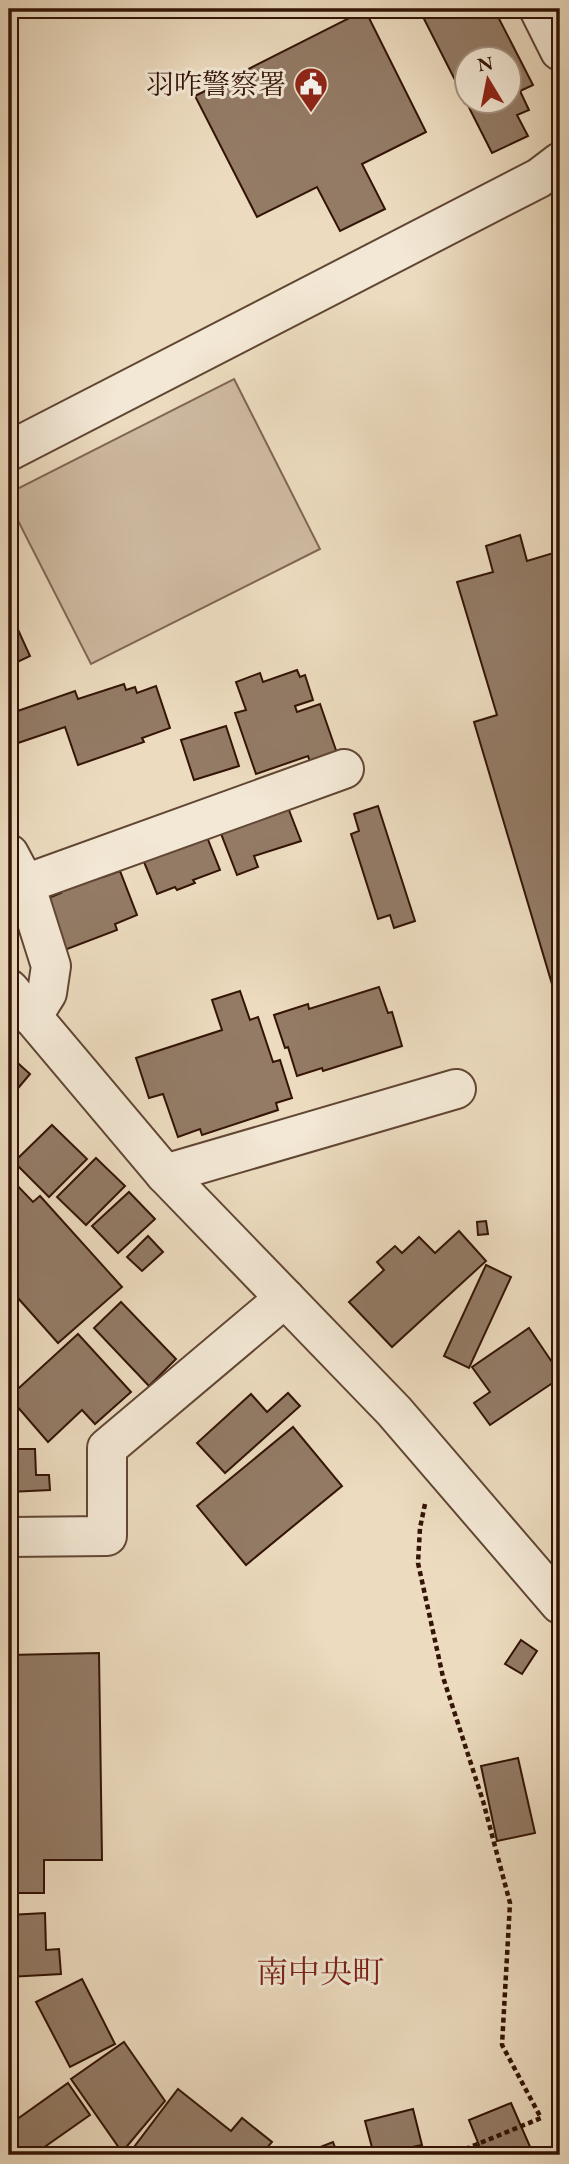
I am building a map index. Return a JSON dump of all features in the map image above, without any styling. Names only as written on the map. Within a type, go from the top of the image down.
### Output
[{"type":"street","points":[[538,9],[560,51]]},
{"type":"street","points":[[9,452],[553,169]]},
{"type":"street","points":[[344,769],[17,869],[51,965],[47,993],[16,1006],[165,1174],[394,1411],[560,1604]]},
{"type":"street","points":[[165,1174],[456,1089]]},
{"type":"street","points":[[9,1537],[107,1536],[107,1448],[285,1298]]},
{"type":"path","points":[[435,1459],[420,1528],[418,1563],[443,1677],[483,1801],[510,1903],[502,2045],[541,2118],[451,2155]]},
{"type":"shaded area","points":[[234,379],[320,549],[91,664],[9,503],[9,493]]},
{"type":"building","points":[[419,9],[494,9],[513,46],[454,46],[454,78]]},
{"type":"building","name":"羽咋警察署","points":[[365,10],[426,132],[362,164],[385,209],[340,231],[317,187],[257,217],[195,96]]},
{"type":"building","points":[[524,67],[533,85],[524,89]]},
{"type":"building","points":[[524,99],[529,110],[524,112]]},
{"type":"building","points":[[473,116],[518,116],[528,136],[492,153]]},
{"type":"building","points":[[520,535],[527,561],[560,551],[560,1011],[474,722],[497,715],[457,582],[493,572],[486,546]]},
{"type":"building","points":[[9,610],[30,656],[9,666]]},
{"type":"building","points":[[297,670],[300,677],[305,675],[313,700],[295,706],[297,712],[320,704],[338,756],[311,765],[308,756],[256,774],[235,713],[246,710],[236,682],[260,673],[263,682]]},
{"type":"building","points":[[124,684],[126,690],[135,687],[137,693],[156,686],[170,728],[142,738],[144,742],[78,765],[65,727],[9,746],[9,714],[75,691],[78,699]]},
{"type":"building","points":[[226,726],[239,766],[194,780],[181,740]]},
{"type":"building","points":[[287,805],[301,841],[254,856],[258,867],[237,875],[220,831]]},
{"type":"building","points":[[378,806],[415,921],[394,928],[390,915],[378,919],[351,834],[359,831],[354,814]]},
{"type":"building","points":[[205,832],[220,870],[193,880],[195,883],[177,890],[175,887],[157,894],[144,862]]},
{"type":"building","points":[[99,868],[103,877],[120,871],[137,915],[115,924],[117,930],[62,951],[46,899],[61,893],[58,884]]},
{"type":"building","points":[[379,987],[388,1013],[392,1012],[402,1046],[323,1071],[322,1068],[297,1076],[274,1015],[308,1004],[309,1009]]},
{"type":"building","points":[[240,991],[250,1020],[258,1017],[273,1062],[280,1060],[292,1098],[276,1103],[278,1110],[202,1135],[200,1129],[178,1137],[163,1094],[149,1098],[136,1058],[222,1030],[212,1000]]},
{"type":"building","points":[[9,1055],[30,1074],[9,1099]]},
{"type":"building","points":[[52,1125],[87,1159],[49,1197],[14,1162]]},
{"type":"building","points":[[96,1158],[125,1186],[86,1225],[57,1197]]},
{"type":"building","points":[[9,1177],[33,1202],[40,1196],[122,1287],[58,1343],[9,1288]]},
{"type":"building","points":[[129,1192],[155,1219],[118,1253],[92,1226]]},
{"type":"building","points":[[486,1221],[488,1234],[478,1235],[477,1222]]},
{"type":"building","points":[[459,1231],[486,1261],[392,1347],[349,1302],[384,1270],[377,1262],[395,1246],[402,1253],[419,1237],[435,1253]]},
{"type":"building","points":[[148,1236],[163,1252],[142,1271],[127,1257]]},
{"type":"building","points":[[486,1265],[511,1277],[469,1368],[444,1356]]},
{"type":"building","points":[[121,1302],[176,1359],[149,1386],[94,1328]]},
{"type":"building","points":[[529,1328],[560,1374],[560,1378],[490,1425],[474,1403],[490,1392],[472,1367]]},
{"type":"building","points":[[560,1329],[560,1360],[552,1332]]},
{"type":"building","points":[[78,1334],[131,1392],[95,1424],[82,1410],[48,1442],[9,1397]]},
{"type":"building","points":[[288,1393],[300,1406],[225,1473],[197,1443],[251,1394],[267,1412]]},
{"type":"building","points":[[293,1427],[342,1486],[246,1565],[197,1506]]},
{"type":"building","points":[[9,1435],[15,1435],[16,1449],[35,1449],[36,1475],[49,1475],[50,1490],[9,1492]]},
{"type":"building","points":[[521,1640],[537,1651],[522,1674],[505,1664]]},
{"type":"building","points":[[99,1653],[102,1860],[44,1860],[44,1893],[9,1893],[9,1655]]},
{"type":"building","points":[[518,1758],[535,1833],[497,1841],[481,1766]]},
{"type":"building","points":[[45,1913],[46,1950],[59,1949],[61,1974],[9,1977],[9,1915]]},
{"type":"building","points":[[82,1979],[115,2044],[70,2067],[36,2002]]},
{"type":"building","points":[[124,2042],[165,2101],[122,2152],[71,2079]]},
{"type":"building","points":[[68,2083],[90,2115],[33,2155],[9,2155],[9,2125]]},
{"type":"building","points":[[178,2089],[231,2131],[242,2118],[272,2142],[261,2155],[128,2155]]},
{"type":"building","points":[[511,2103],[531,2149],[516,2155],[483,2155],[469,2120]]},
{"type":"building","points":[[413,2109],[422,2145],[374,2155],[365,2121]]},
{"type":"building","points":[[333,2142],[338,2155],[300,2155]]},
{"type":"place","name":"羽咋警察署","points":[[311,114]]},
{"type":"district","name":"南中央町","points":[[320,1972]]}]
